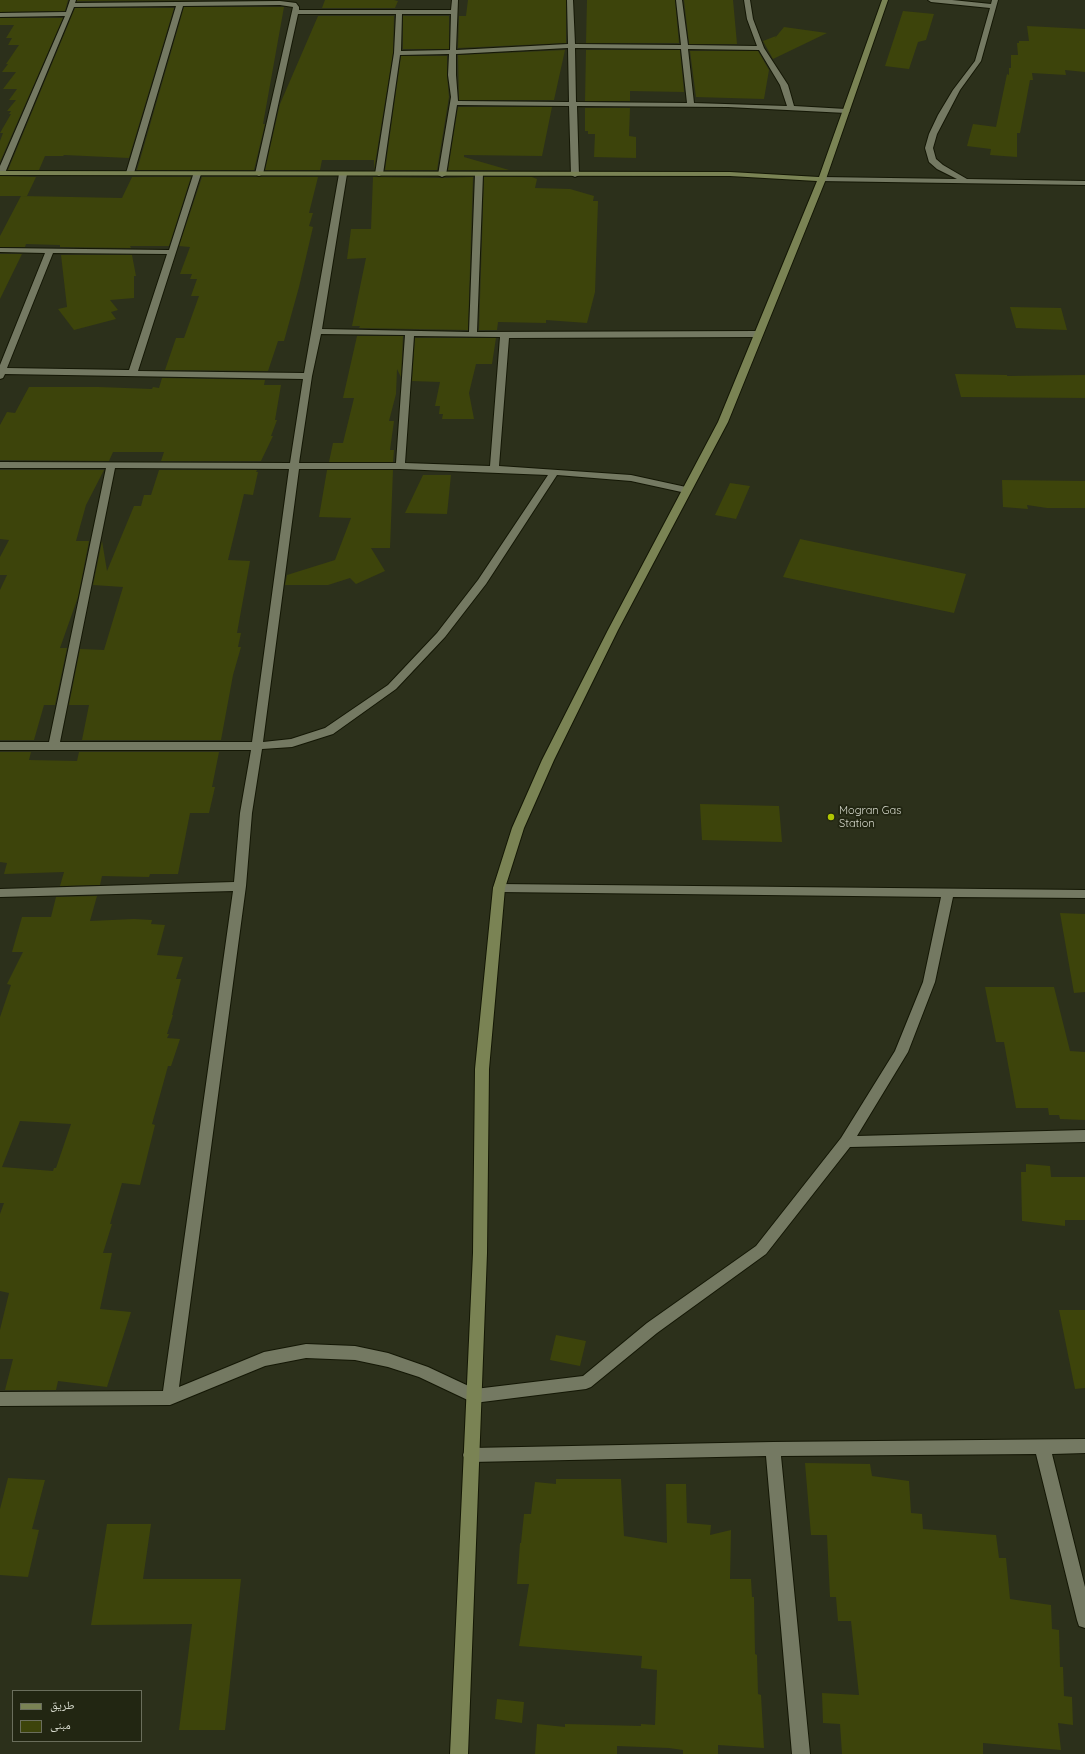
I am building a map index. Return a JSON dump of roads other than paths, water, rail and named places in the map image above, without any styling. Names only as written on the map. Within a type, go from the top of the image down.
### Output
[{"type":"street","points":[[442,175],[454,102],[452,52],[453,12],[455,0]]},
{"type":"street","points":[[570,0],[575,175]]},
{"type":"street","points":[[678,0],[691,105]]},
{"type":"street","points":[[747,0],[750,19],[761,48],[784,85],[791,107]]},
{"type":"street","points":[[459,1754],[480,1253],[482,1069],[499,888],[518,828],[548,760],[613,630],[723,422],[822,179],[885,0]]},
{"type":"street","points":[[931,0],[994,3],[978,61],[957,90],[942,115],[932,134],[929,148],[932,160],[940,167],[965,180]]},
{"type":"street","points":[[259,174],[296,7],[294,4],[290,3],[72,3],[69,14],[1,173],[442,175],[737,175],[822,179],[1085,182]]},
{"type":"street","points":[[130,174],[180,4]]},
{"type":"street","points":[[295,12],[350,9],[399,12],[453,12]]},
{"type":"street","points":[[379,174],[397,53],[399,12]]},
{"type":"street","points":[[0,15],[69,14]]},
{"type":"street","points":[[397,53],[572,46],[761,48]]},
{"type":"street","points":[[454,102],[791,107],[846,110]]},
{"type":"street","points":[[133,372],[197,174]]},
{"type":"street","points":[[170,1398],[240,886],[246,813],[257,746],[294,467],[308,376],[343,174]]},
{"type":"street","points":[[472,335],[479,174]]},
{"type":"street","points":[[0,250],[171,252]]},
{"type":"street","points":[[50,251],[1,373],[133,372],[308,376]]},
{"type":"street","points":[[317,331],[472,335],[758,334]]},
{"type":"street","points":[[400,466],[410,333]]},
{"type":"street","points":[[494,469],[506,335]]},
{"type":"street","points":[[0,465],[294,467],[400,466],[494,469],[631,478],[686,490]]},
{"type":"street","points":[[54,744],[110,465]]},
{"type":"street","points":[[0,746],[54,744],[257,746],[292,742],[329,731],[392,687],[441,635],[482,582],[554,472]]},
{"type":"street","points":[[0,893],[240,886]]},
{"type":"street","points":[[499,888],[1085,894]]},
{"type":"street","points":[[0,1399],[170,1398],[264,1359],[306,1351],[355,1353],[388,1360],[422,1372],[474,1396],[586,1382],[652,1328],[762,1250],[846,1142],[901,1052],[929,982],[948,892]]},
{"type":"street","points":[[846,1142],[1085,1136]]},
{"type":"street","points":[[1042,1446],[1085,1620]]},
{"type":"street","points":[[471,1455],[773,1448],[1085,1446]]},
{"type":"street","points":[[773,1448],[801,1754]]},
{"type":"place","name":"Mogran Gas Station","points":[[831,817]]}]
